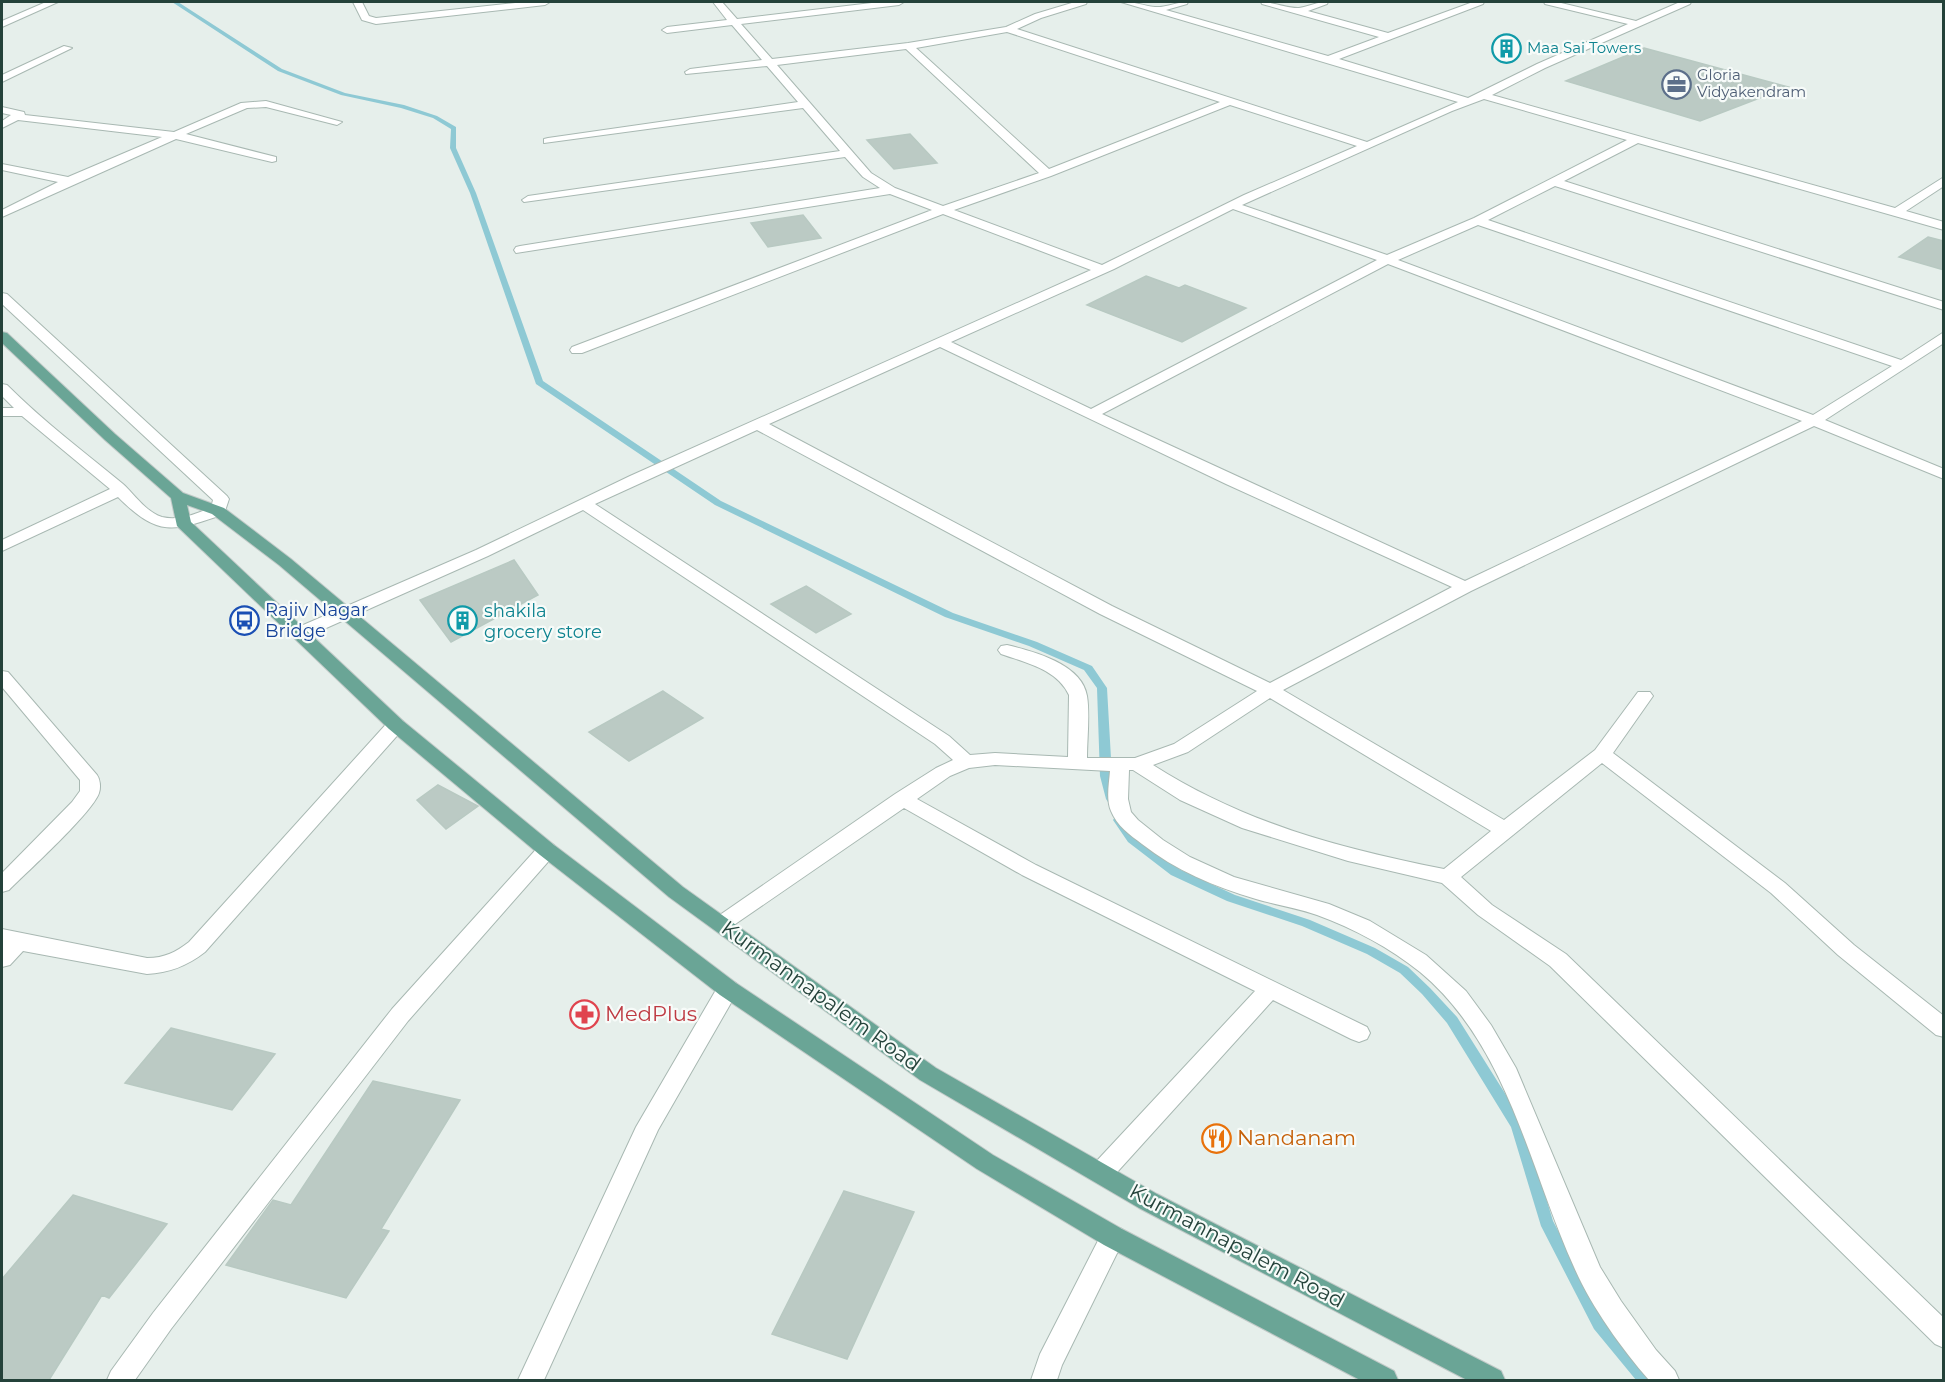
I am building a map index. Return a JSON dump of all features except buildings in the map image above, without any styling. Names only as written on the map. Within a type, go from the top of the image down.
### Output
[{"type":"main road","points":[[2,336],[110,437],[178,496],[183,523],[396,725],[547,850],[728,989],[985,1162],[1113,1237],[1385,1380]]},
{"type":"main road","name":"Kurmannapalem Road","points":[[178,496],[218,511],[285,562],[676,892],[928,1074],[1148,1201],[1492,1380]]},
{"type":"street","points":[[2,24],[53,2]]},
{"type":"street","points":[[358,2],[365,18],[376,21],[545,2]]},
{"type":"street","points":[[717,2],[867,175],[891,190],[1101,269]]},
{"type":"street","points":[[667,30],[899,2]]},
{"type":"street","points":[[690,72],[908,46],[1008,29],[1038,16],[1083,2]]},
{"type":"street","points":[[1125,2],[1329,59],[1467,101]]},
{"type":"street","points":[[1158,10],[1184,2]]},
{"type":"street","points":[[1265,2],[1387,36]]},
{"type":"street","points":[[1299,11],[1324,2]]},
{"type":"street","points":[[1329,59],[1480,2]]},
{"type":"street","points":[[1548,2],[1634,23]]},
{"type":"street","points":[[300,633],[1101,269],[1232,205],[1483,96],[1634,23],[1687,2]]},
{"type":"street","points":[[1008,29],[1368,146]]},
{"type":"street","points":[[908,46],[1047,174]]},
{"type":"street","points":[[2,79],[67,48]]},
{"type":"street","points":[[1483,96],[1944,226]]},
{"type":"street","points":[[577,350],[943,210],[1047,174],[1229,102]]},
{"type":"street","points":[[2,214],[69,181],[252,104],[266,104],[337,122]]},
{"type":"street","points":[[548,141],[806,104]]},
{"type":"street","points":[[2,110],[18,113],[20,114],[18,117]]},
{"type":"street","points":[[2,125],[18,117],[174,135],[272,159]]},
{"type":"street","points":[[1092,414],[1389,259],[1478,221],[1635,140]]},
{"type":"street","points":[[528,200],[847,153]]},
{"type":"street","points":[[2,167],[69,181]]},
{"type":"street","points":[[1897,212],[1944,180]]},
{"type":"street","points":[[1554,182],[1944,306]]},
{"type":"street","points":[[520,250],[891,190]]},
{"type":"street","points":[[1232,205],[1389,259],[1600,338],[1814,421],[1944,475]]},
{"type":"street","points":[[1478,221],[1903,365]]},
{"type":"street","points":[[2,297],[220,499],[218,511],[183,523],[158,521],[143,513],[120,490],[26,412],[2,388]]},
{"type":"street","points":[[721,924],[943,772],[966,762],[995,759],[1123,764],[1181,748],[1270,690],[1465,586],[1814,421],[1903,365],[1944,336]]},
{"type":"street","points":[[939,342],[1231,481],[1465,586]]},
{"type":"street","points":[[2,412],[26,412]]},
{"type":"street","points":[[759,425],[1096,604],[1270,690],[1503,829]]},
{"type":"street","points":[[2,546],[120,490]]},
{"type":"street","points":[[585,504],[942,740],[966,762]]},
{"type":"street","points":[[1006,650],[1055,669],[1068,676],[1075,685],[1078,694],[1085,764]]},
{"type":"street","points":[[2,676],[90,779],[90,792],[79,807],[2,885]]},
{"type":"street","points":[[1448,877],[1503,829],[1602,754],[1644,696]]},
{"type":"street","points":[[2,959],[10,940],[147,966],[165,966],[183,959],[197,947],[396,725]]},
{"type":"street","points":[[1602,754],[1778,888],[1846,950],[1944,1029]]},
{"type":"street","points":[[1123,764],[1231,816],[1324,848],[1448,877],[1485,910],[1558,960],[1944,1336]]},
{"type":"street","points":[[1123,764],[1118,793],[1123,817],[1160,849],[1221,879],[1325,910],[1388,941],[1429,968],[1456,994],[1498,1056],[1528,1120],[1587,1267],[1617,1317],[1657,1372],[1666,1380]]},
{"type":"street","points":[[902,799],[1029,870],[1359,1033]]},
{"type":"street","points":[[120,1380],[162,1321],[400,1015],[547,850]]},
{"type":"street","points":[[1101,1173],[1271,988]]},
{"type":"street","points":[[531,1380],[648,1127],[728,989]]},
{"type":"street","points":[[1044,1380],[1049,1363],[1113,1237]]},
{"type":"waterway","points":[[175,2],[280,70],[343,94],[402,106],[435,117],[454,128],[453,148],[473,193],[539,382],[718,503],[949,615],[1033,644],[1088,668],[1102,688],[1106,776],[1112,799]]},
{"type":"waterway","points":[[1119,820],[1132,839],[1175,872],[1231,898],[1306,923],[1371,951],[1404,970],[1426,991],[1452,1020],[1518,1126],[1546,1222],[1599,1324],[1645,1380]]},
{"type":"place","name":"Maa Sai Towers","points":[[1506,48]]},
{"type":"place","name":"Gloria Vidyakendram","points":[[1676,84]]},
{"type":"place","name":"Rajiv Nagar Bridge","points":[[244,620]]},
{"type":"place","name":"shakila grocery store","points":[[463,621]]},
{"type":"place","name":"MedPlus","points":[[584,1014]]},
{"type":"place","name":"Nandanam","points":[[1216,1138]]}]
